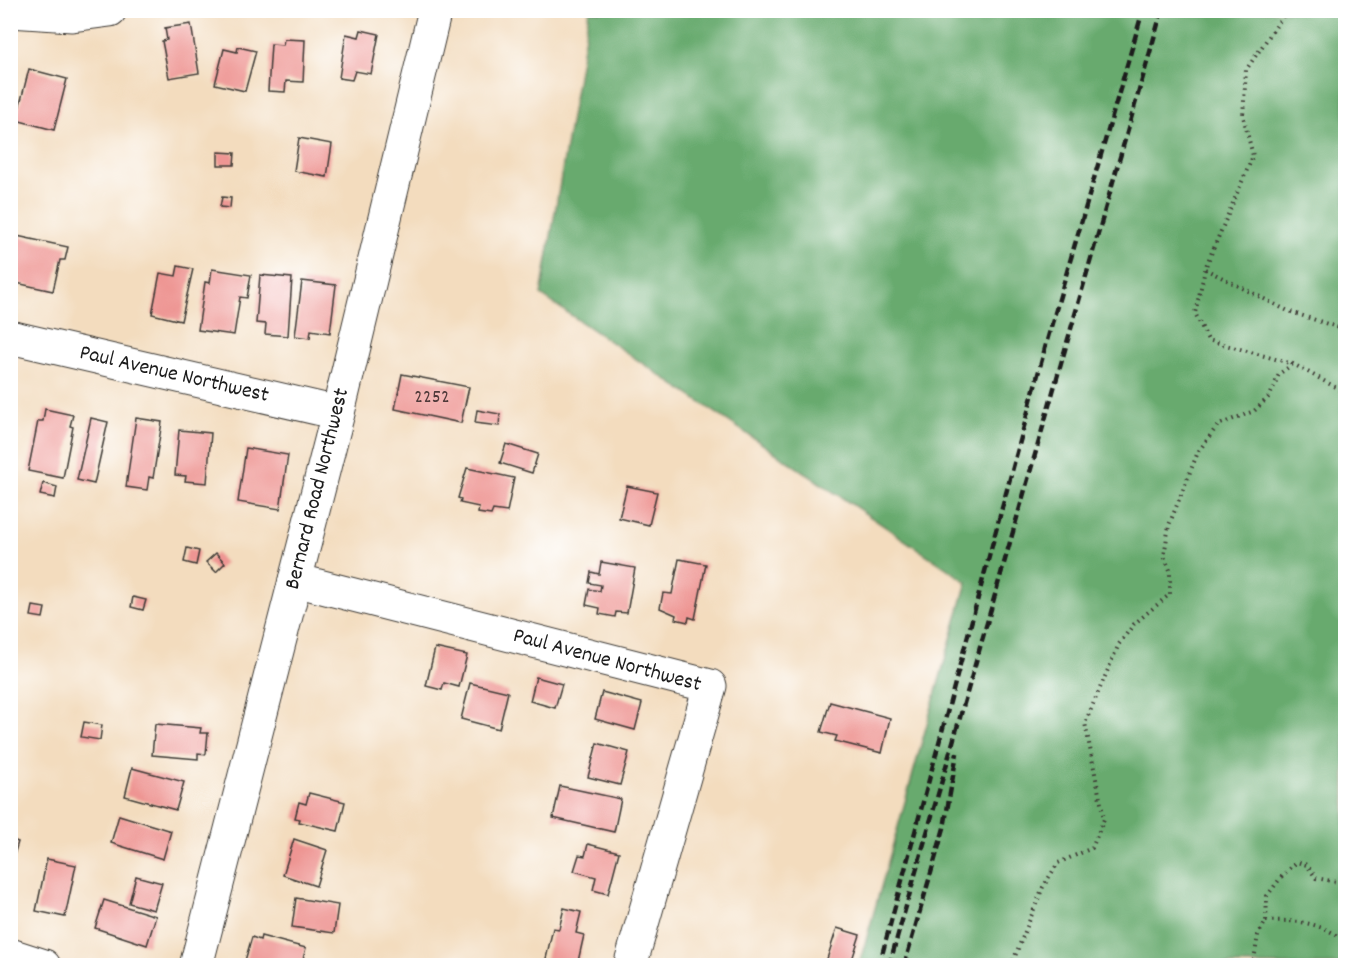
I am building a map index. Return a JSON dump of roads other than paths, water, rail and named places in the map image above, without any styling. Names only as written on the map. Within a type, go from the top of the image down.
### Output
[{"type":"street","points":[[10,11],[72,15],[110,10]]},
{"type":"street","name":"Bernard Road Northwest","points":[[196,966],[338,413],[435,10]]},
{"type":"street","name":"Paul Avenue Northwest","points":[[10,337],[338,413]]},
{"type":"street","name":"Paul Avenue Northwest","points":[[295,580],[710,686],[630,966]]},
{"type":"street","points":[[10,955],[44,966]]},
{"type":"railway","points":[[879,966],[1048,337],[1143,10]]},
{"type":"railway","points":[[889,966],[1162,10]]},
{"type":"railway","points":[[904,966],[944,828],[957,753]]}]
